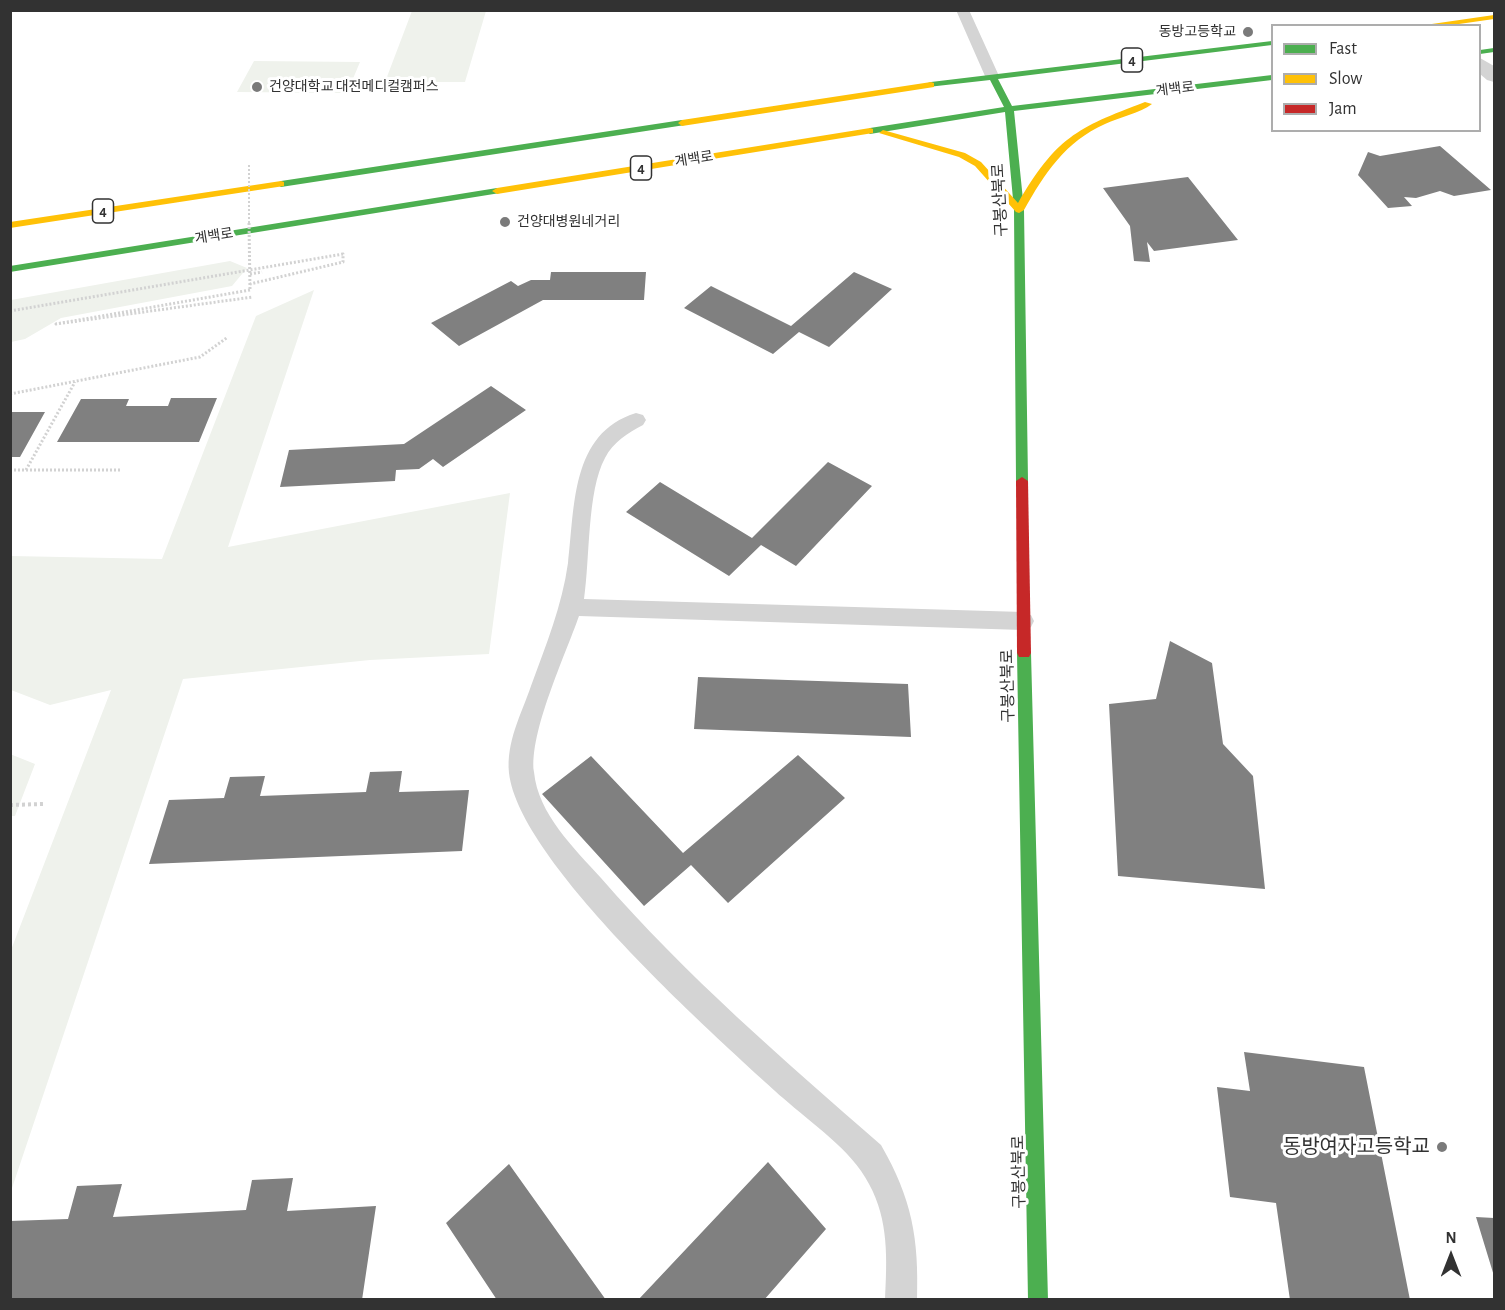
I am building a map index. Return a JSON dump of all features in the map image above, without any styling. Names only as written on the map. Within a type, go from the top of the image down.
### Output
[{"type":"main road","points":[[1438,24],[1494,17]]},
{"type":"main road","name":"4","points":[[10,225],[992,76],[1271,43]]},
{"type":"main road","name":"구봉산북로","points":[[992,76],[1009,109],[1019,210],[1023,621],[1038,1299]]},
{"type":"main road","name":"계백로","points":[[10,269],[1009,109],[1271,77]]},
{"type":"main road","points":[[873,130],[962,155],[978,164],[1019,210],[1041,172],[1060,147],[1093,125],[1191,87]]},
{"type":"street","points":[[1481,66],[1494,76]]},
{"type":"lane","points":[[962,10],[992,76]]},
{"type":"lane","points":[[636,420],[617,429],[596,453],[583,490],[577,575],[571,608],[521,746],[520,765],[528,800],[556,843],[651,953],[870,1156],[889,1187],[900,1222],[903,1265],[901,1299]]},
{"type":"lane","points":[[571,608],[1023,621]]},
{"type":"path","points":[[249,165],[250,290],[56,324],[253,297]]},
{"type":"path","points":[[10,311],[343,254],[343,262],[250,284]]},
{"type":"path","points":[[250,274],[262,272]]},
{"type":"path","points":[[10,394],[200,357],[228,337]]},
{"type":"path","points":[[26,470],[75,382]]},
{"type":"path","points":[[10,470],[122,470]]},
{"type":"path","points":[[10,805],[43,804]]},
{"type":"shaded area","points":[[412,11],[486,11],[465,82],[385,82]]},
{"type":"shaded area","points":[[254,61],[360,62],[347,93],[237,92]]},
{"type":"shaded area","points":[[230,261],[247,268],[232,286],[61,318],[25,339],[11,342],[11,300]]},
{"type":"shaded area","points":[[314,290],[228,547],[510,493],[489,654],[370,660],[183,679],[11,1191],[11,950],[111,690],[50,705],[11,690],[11,556],[162,559],[256,316]]},
{"type":"shaded area","points":[[10,754],[35,764],[15,816],[11,816]]},
{"type":"building","points":[[1440,146],[1491,190],[1454,196],[1440,191],[1416,198],[1404,197],[1412,206],[1388,208],[1358,175],[1368,152],[1380,156]]},
{"type":"building","points":[[1188,177],[1238,240],[1154,251],[1147,242],[1150,262],[1134,261],[1130,226],[1103,188]]},
{"type":"building","points":[[551,272],[646,272],[644,300],[543,300],[459,346],[431,323],[511,281],[518,286],[531,280],[550,280]]},
{"type":"building","points":[[854,272],[892,289],[829,347],[799,332],[773,354],[684,308],[711,286],[791,326]]},
{"type":"building","points":[[491,386],[526,410],[443,467],[433,459],[419,469],[396,470],[395,481],[280,487],[289,450],[404,444]]},
{"type":"building","points":[[171,398],[217,398],[199,442],[57,442],[81,399],[129,399],[126,406],[168,406]]},
{"type":"building","points":[[10,412],[45,412],[20,457],[10,457]]},
{"type":"building","points":[[828,462],[872,486],[796,566],[761,545],[729,576],[626,512],[660,482],[752,538]]},
{"type":"building","points":[[1170,641],[1212,663],[1223,744],[1253,776],[1265,889],[1118,876],[1109,704],[1156,699]]},
{"type":"building","points":[[698,677],[908,684],[911,737],[694,729]]},
{"type":"building","points":[[798,755],[845,798],[728,903],[691,865],[644,906],[542,794],[591,756],[683,853]]},
{"type":"building","points":[[402,771],[399,792],[469,790],[462,851],[149,864],[169,800],[224,798],[230,777],[265,776],[260,796],[366,792],[370,772]]},
{"type":"building","points":[[1244,1052],[1364,1067],[1410,1300],[1290,1300],[1276,1203],[1230,1197],[1217,1087],[1250,1091]]},
{"type":"building","points":[[768,1162],[826,1229],[764,1300],[638,1300]]},
{"type":"building","points":[[509,1164],[606,1300],[497,1300],[446,1223]]},
{"type":"building","points":[[293,1178],[287,1211],[376,1206],[362,1300],[10,1300],[10,1221],[68,1219],[77,1186],[122,1184],[113,1217],[246,1210],[252,1180]]},
{"type":"building","points":[[1476,1217],[1494,1218],[1494,1276]]},
{"type":"traffic: fast","points":[[931,85],[1271,43]]},
{"type":"traffic: fast","points":[[1481,52],[1494,50]]},
{"type":"traffic: fast","points":[[992,76],[1009,109],[1019,210],[1022,481]]},
{"type":"traffic: fast","points":[[870,131],[1009,109],[1271,77]]},
{"type":"traffic: fast","points":[[281,184],[682,123]]},
{"type":"traffic: fast","points":[[10,269],[497,191]]},
{"type":"traffic: fast","points":[[1024,653],[1038,1300]]},
{"type":"traffic: slow","points":[[1438,24],[1494,17]]},
{"type":"traffic: slow","points":[[682,123],[931,85]]},
{"type":"traffic: slow","points":[[883,133],[962,155],[978,164],[1019,210],[1046,167],[1070,140],[1101,123],[1148,104]]},
{"type":"traffic: slow","points":[[497,191],[870,131]]},
{"type":"traffic: slow","points":[[10,225],[281,184]]},
{"type":"traffic: jam","points":[[1022,481],[1024,653]]},
{"type":"place","name":"동방고등학교","points":[[1248,32]]},
{"type":"place","name":"건양대학교 대전메디컬캠퍼스","points":[[257,87]]},
{"type":"place","name":"건양대병원네거리","points":[[505,222]]},
{"type":"place","name":"동방여자고등학교","points":[[1442,1147]]}]
